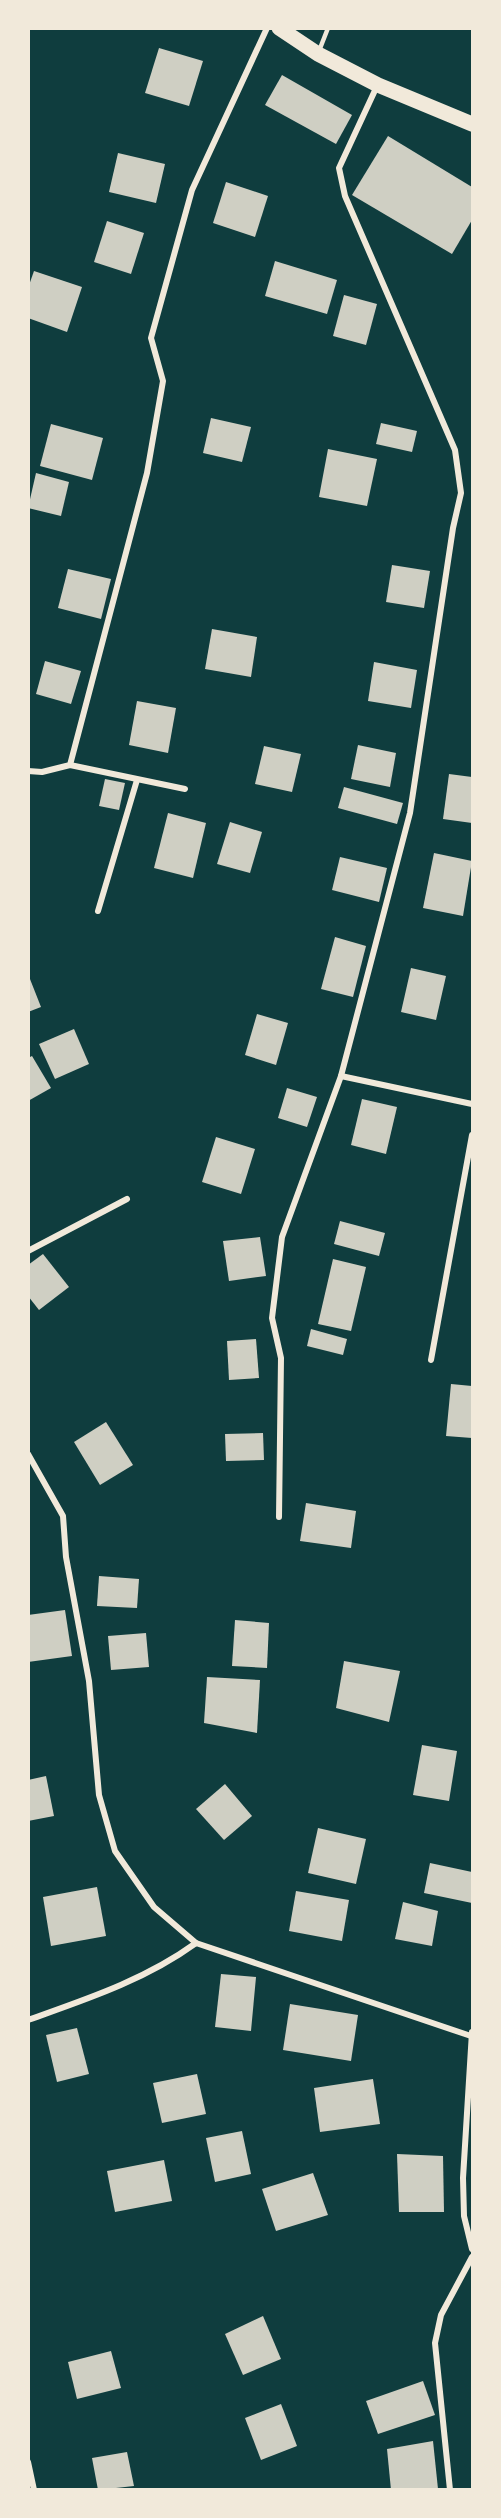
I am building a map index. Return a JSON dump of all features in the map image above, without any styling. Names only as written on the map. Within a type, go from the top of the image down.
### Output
[{"type":"main road","points":[[279,28],[318,54],[378,85],[472,124]]},
{"type":"street","points":[[70,765],[147,473],[163,381],[151,338],[192,190],[267,28]]},
{"type":"street","points":[[279,1517],[281,1358],[272,1318],[282,1237],[341,1076],[410,813],[453,528],[461,493],[455,450],[345,196],[339,168],[378,85]]},
{"type":"street","points":[[28,771],[42,772],[70,765],[185,789]]},
{"type":"street","points":[[98,911],[137,780]]},
{"type":"street","points":[[341,1076],[472,1104]]},
{"type":"street","points":[[431,1360],[472,1135]]},
{"type":"street","points":[[28,1251],[127,1199]]},
{"type":"street","points":[[28,1454],[63,1516],[66,1557],[89,1681],[99,1795],[115,1851],[154,1907],[196,1943],[472,2034],[463,2178],[464,2216],[472,2249]]},
{"type":"street","points":[[28,2020],[115,1990],[170,1962],[196,1943]]},
{"type":"street","points":[[450,2490],[435,2343],[441,2314],[472,2257]]},
{"type":"street","points":[[28,2462],[34,2490]]},
{"type":"lane","points":[[318,54],[328,28]]},
{"type":"building","points":[[159,48],[203,61],[189,106],[145,93]]},
{"type":"building","points":[[282,75],[352,115],[336,144],[265,105]]},
{"type":"building","points":[[388,136],[472,187],[472,220],[452,254],[352,195]]},
{"type":"building","points":[[118,153],[165,164],[156,203],[109,192]]},
{"type":"building","points":[[226,182],[268,196],[255,237],[213,223]]},
{"type":"building","points":[[107,221],[144,233],[131,274],[94,262]]},
{"type":"building","points":[[275,261],[337,280],[327,314],[265,296]]},
{"type":"building","points":[[34,271],[82,287],[67,332],[28,318],[28,288]]},
{"type":"building","points":[[344,295],[377,304],[366,345],[333,336]]},
{"type":"building","points":[[211,418],[251,427],[242,462],[203,453]]},
{"type":"building","points":[[381,423],[417,431],[412,452],[376,444]]},
{"type":"building","points":[[51,424],[103,438],[92,480],[40,466]]},
{"type":"building","points":[[328,449],[377,459],[367,506],[319,497]]},
{"type":"building","points":[[36,473],[69,482],[61,516],[28,508]]},
{"type":"building","points":[[392,565],[430,571],[424,608],[386,602]]},
{"type":"building","points":[[68,569],[111,579],[101,619],[58,608]]},
{"type":"building","points":[[212,629],[257,637],[251,677],[205,669]]},
{"type":"building","points":[[45,661],[81,671],[71,704],[36,694]]},
{"type":"building","points":[[374,662],[417,670],[411,708],[368,701]]},
{"type":"building","points":[[137,701],[176,708],[168,753],[129,745]]},
{"type":"building","points":[[358,745],[396,753],[390,787],[351,779]]},
{"type":"building","points":[[264,746],[301,754],[292,792],[255,784]]},
{"type":"building","points":[[449,774],[472,777],[472,823],[443,819]]},
{"type":"building","points":[[105,779],[125,783],[119,810],[99,806]]},
{"type":"building","points":[[344,787],[403,803],[397,824],[338,808]]},
{"type":"building","points":[[168,813],[206,823],[193,878],[154,868]]},
{"type":"building","points":[[230,822],[262,832],[250,873],[217,864]]},
{"type":"building","points":[[434,853],[472,861],[463,916],[423,908]]},
{"type":"building","points":[[340,857],[387,868],[379,902],[332,890]]},
{"type":"building","points":[[335,937],[366,946],[353,997],[321,989]]},
{"type":"building","points":[[411,968],[446,976],[436,1020],[401,1012]]},
{"type":"building","points":[[28,974],[41,1007],[28,1012]]},
{"type":"building","points":[[257,1014],[288,1023],[276,1065],[245,1055]]},
{"type":"building","points":[[74,1029],[89,1064],[55,1079],[39,1044]]},
{"type":"building","points":[[32,1056],[51,1088],[28,1101],[28,1058]]},
{"type":"building","points":[[287,1088],[317,1097],[307,1127],[278,1118]]},
{"type":"building","points":[[362,1099],[397,1107],[386,1154],[351,1145]]},
{"type":"building","points":[[216,1137],[255,1149],[241,1194],[202,1182]]},
{"type":"building","points":[[340,1221],[385,1233],[379,1256],[334,1244]]},
{"type":"building","points":[[260,1237],[266,1276],[229,1281],[223,1241]]},
{"type":"building","points":[[43,1254],[69,1287],[39,1310],[28,1296],[28,1265]]},
{"type":"building","points":[[333,1259],[366,1267],[351,1331],[318,1324]]},
{"type":"building","points":[[311,1329],[347,1339],[343,1355],[307,1346]]},
{"type":"building","points":[[256,1339],[259,1378],[229,1380],[227,1341]]},
{"type":"building","points":[[451,1384],[472,1386],[472,1438],[446,1436]]},
{"type":"building","points":[[106,1422],[133,1465],[100,1485],[74,1442]]},
{"type":"building","points":[[263,1433],[264,1460],[226,1461],[225,1434]]},
{"type":"building","points":[[306,1503],[356,1511],[351,1548],[300,1541]]},
{"type":"building","points":[[99,1576],[139,1579],[137,1608],[97,1606]]},
{"type":"building","points":[[65,1610],[72,1656],[28,1662],[28,1615]]},
{"type":"building","points":[[235,1620],[269,1623],[267,1668],[232,1666]]},
{"type":"building","points":[[146,1633],[149,1667],[111,1670],[108,1636]]},
{"type":"building","points":[[344,1661],[400,1671],[389,1722],[336,1708]]},
{"type":"building","points":[[207,1677],[260,1680],[257,1733],[204,1723]]},
{"type":"building","points":[[422,1745],[457,1751],[449,1801],[413,1795]]},
{"type":"building","points":[[46,1776],[54,1816],[28,1821],[28,1780]]},
{"type":"building","points":[[225,1784],[252,1816],[224,1840],[196,1809]]},
{"type":"building","points":[[318,1828],[366,1839],[356,1884],[308,1873]]},
{"type":"building","points":[[430,1863],[472,1872],[472,1903],[424,1893]]},
{"type":"building","points":[[97,1887],[106,1936],[51,1946],[43,1897]]},
{"type":"building","points":[[296,1891],[349,1900],[342,1941],[289,1931]]},
{"type":"building","points":[[403,1902],[438,1911],[432,1946],[395,1939]]},
{"type":"building","points":[[221,1974],[256,1977],[251,2031],[215,2027]]},
{"type":"building","points":[[290,2004],[358,2015],[351,2061],[283,2050]]},
{"type":"building","points":[[77,2028],[89,2074],[57,2082],[46,2035]]},
{"type":"building","points":[[197,2074],[206,2114],[162,2123],[153,2083]]},
{"type":"building","points":[[373,2079],[380,2124],[320,2132],[314,2088]]},
{"type":"building","points":[[242,2131],[251,2174],[215,2182],[206,2138]]},
{"type":"building","points":[[397,2154],[443,2156],[444,2212],[399,2212]]},
{"type":"building","points":[[164,2160],[172,2201],[115,2212],[107,2171]]},
{"type":"building","points":[[313,2173],[328,2215],[276,2231],[262,2189]]},
{"type":"building","points":[[263,2316],[281,2359],[243,2375],[225,2334]]},
{"type":"building","points":[[111,2351],[121,2388],[77,2399],[68,2362]]},
{"type":"building","points":[[423,2381],[435,2415],[378,2434],[366,2401]]},
{"type":"building","points":[[281,2404],[297,2446],[261,2460],[245,2418]]},
{"type":"building","points":[[433,2441],[438,2489],[391,2490],[387,2449]]},
{"type":"building","points":[[127,2452],[134,2486],[98,2490],[92,2458]]}]
